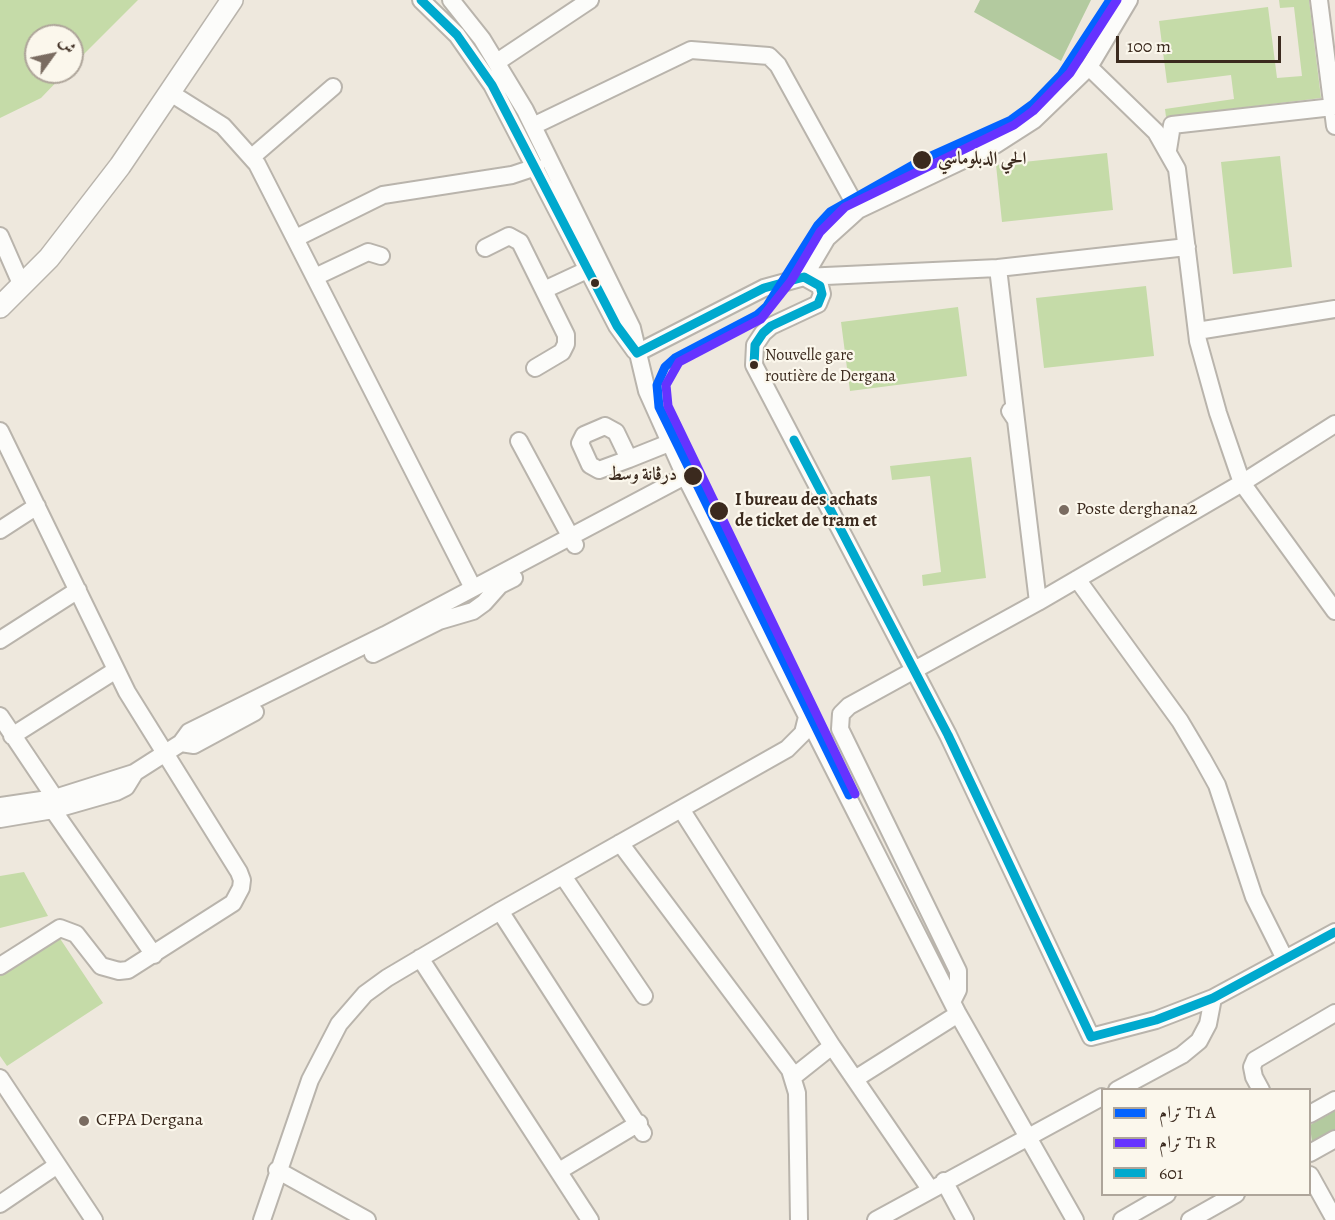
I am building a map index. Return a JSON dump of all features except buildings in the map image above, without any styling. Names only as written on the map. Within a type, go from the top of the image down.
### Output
[{"type":"main road","points":[[0,307],[49,258],[120,166],[232,0]]},
{"type":"street","points":[[421,0],[457,35],[479,65],[536,156],[628,321],[647,391],[687,480],[955,1008],[1075,1220]]},
{"type":"street","points":[[451,0],[473,25],[533,126],[536,156],[587,270],[621,333],[637,353]]},
{"type":"street","points":[[497,62],[590,0]]},
{"type":"street","points":[[804,277],[827,238],[858,210],[995,145],[1034,120],[1089,67],[1129,0]]},
{"type":"street","points":[[1319,0],[1335,126]]},
{"type":"street","points":[[533,126],[692,50],[769,56],[778,65],[858,210]]},
{"type":"street","points":[[1089,67],[1156,132],[1177,169],[1197,331],[1218,413],[1242,483],[1335,611]]},
{"type":"street","points":[[252,157],[333,87]]},
{"type":"street","points":[[170,92],[223,126],[252,157],[478,590]]},
{"type":"street","points":[[1168,150],[1172,125],[1333,107]]},
{"type":"street","points":[[296,238],[375,198],[512,175],[536,156]]},
{"type":"street","points":[[0,236],[22,286]]},
{"type":"street","points":[[485,248],[504,237],[517,239],[566,335],[566,344],[559,355],[535,368]]},
{"type":"street","points":[[637,353],[764,288],[804,277],[999,268],[1186,247]]},
{"type":"street","points":[[315,277],[368,252],[381,256]]},
{"type":"street","points":[[999,268],[1013,415],[1038,602]]},
{"type":"street","points":[[544,290],[587,270]]},
{"type":"street","points":[[804,277],[820,286],[822,294],[818,304],[771,326],[763,333],[755,345],[754,365],[915,670],[1091,1037],[1155,1020],[1213,998],[1335,932]]},
{"type":"street","points":[[1197,331],[1335,309]]},
{"type":"street","points":[[855,1079],[955,1008],[958,971],[839,724],[842,714],[849,706],[1038,602],[1242,483],[1335,424]]},
{"type":"street","points":[[0,431],[116,670],[242,880],[238,896],[233,903],[128,970],[110,970],[95,959],[76,933],[60,928],[0,966]]},
{"type":"street","points":[[519,441],[572,541]]},
{"type":"street","points":[[629,459],[669,443]]},
{"type":"street","points":[[0,819],[54,804],[134,773],[181,743],[192,730],[478,590],[687,480]]},
{"type":"street","points":[[0,531],[37,506]]},
{"type":"street","points":[[1077,579],[1180,721],[1217,785],[1254,897],[1285,959]]},
{"type":"street","points":[[0,640],[78,590]]},
{"type":"street","points":[[181,743],[194,745],[432,624],[476,610],[468,601],[478,590]]},
{"type":"street","points":[[116,670],[4,725],[153,955]]},
{"type":"street","points":[[262,1220],[277,1170],[307,1087],[339,1024],[370,989],[500,911],[787,749],[803,733],[807,717]]},
{"type":"street","points":[[787,749],[806,747],[825,751]]},
{"type":"street","points":[[0,806],[54,804]]},
{"type":"street","points":[[681,809],[832,1046],[965,1220]]},
{"type":"street","points":[[620,843],[786,1063],[793,1077],[797,1093],[799,1220]]},
{"type":"street","points":[[877,854],[897,845]]},
{"type":"street","points":[[563,876],[644,996]]},
{"type":"street","points":[[500,911],[641,1128],[559,1171]]},
{"type":"street","points":[[420,958],[590,1220]]},
{"type":"street","points":[[1120,1088],[1182,1055],[1199,1041],[1208,1024],[1213,998]]},
{"type":"street","points":[[1260,1088],[1254,1077],[1252,1066],[1255,1060],[1335,1013]]},
{"type":"street","points":[[793,1077],[832,1046]]},
{"type":"street","points":[[0,1078],[94,1220]]},
{"type":"street","points":[[876,1220],[1101,1098]]},
{"type":"street","points":[[1311,1113],[1335,1100]]},
{"type":"street","points":[[1311,1153],[1335,1139]]},
{"type":"street","points":[[0,1204],[57,1166]]},
{"type":"street","points":[[277,1170],[367,1220]]},
{"type":"street","points":[[1311,1177],[1335,1220]]},
{"type":"street","points":[[1122,1220],[1164,1196]]},
{"type":"street","points":[[1190,1220],[1232,1196]]},
{"type":"street","points":[[789,1199],[790,1220]]},
{"type":"green space","points":[[0,0],[138,0],[84,54],[84,24],[24,24],[24,84],[54,84],[41,98],[0,118]]},
{"type":"green space","points":[[980,0],[1091,0],[1061,61],[974,12]]},
{"type":"green space","points":[[1279,0],[1309,0],[1321,98],[1166,117],[1165,109],[1234,99],[1231,75],[1167,83],[1159,21],[1268,7],[1277,78],[1302,76],[1294,7],[1280,8]]},
{"type":"green space","points":[[1107,153],[1113,210],[1002,222],[996,165]]},
{"type":"green space","points":[[1280,156],[1292,267],[1233,274],[1221,162]]},
{"type":"green space","points":[[1146,286],[1154,356],[1044,368],[1036,298]]},
{"type":"green space","points":[[958,307],[967,376],[850,391],[841,322]]},
{"type":"green space","points":[[971,457],[986,578],[923,586],[922,575],[941,572],[930,476],[892,480],[890,466]]},
{"type":"green space","points":[[24,872],[48,916],[0,928],[0,876]]},
{"type":"green space","points":[[59,937],[103,1003],[7,1066],[0,1056],[0,976]]},
{"type":"green space","points":[[1335,1111],[1335,1131],[1312,1143],[1311,1124]]},
{"type":"transit line","name":"601","points":[[421,0],[457,35],[492,85],[617,326],[637,353],[764,288],[804,277],[820,286],[822,294],[818,304],[771,326],[763,333],[755,345],[754,365]]},
{"type":"transit line","points":[[849,795],[659,407],[657,385],[665,367],[675,358],[757,315],[767,306],[818,225],[830,212],[922,160],[1011,120],[1033,104],[1061,75],[1110,0]]},
{"type":"transit line","points":[[855,794],[668,406],[666,385],[679,362],[761,319],[791,281],[820,232],[845,207],[1014,125],[1033,111],[1070,73],[1117,0]]},
{"type":"transit line","name":"601","points":[[794,440],[948,735],[1091,1037],[1156,1020],[1213,998],[1335,932]]},
{"type":"place","name":"الحي الدبلوماسي","points":[[922,160]]},
{"type":"place","name":"Nouvelle gare routière de Dergana","points":[[754,365]]},
{"type":"place","name":"درڨانة وسط","points":[[693,476]]},
{"type":"place","name":"Poste derghana2","points":[[1064,510]]},
{"type":"place","name":"I bureau des achats de ticket de tram et","points":[[719,511]]},
{"type":"place","name":"CFPA Dergana","points":[[84,1121]]}]
